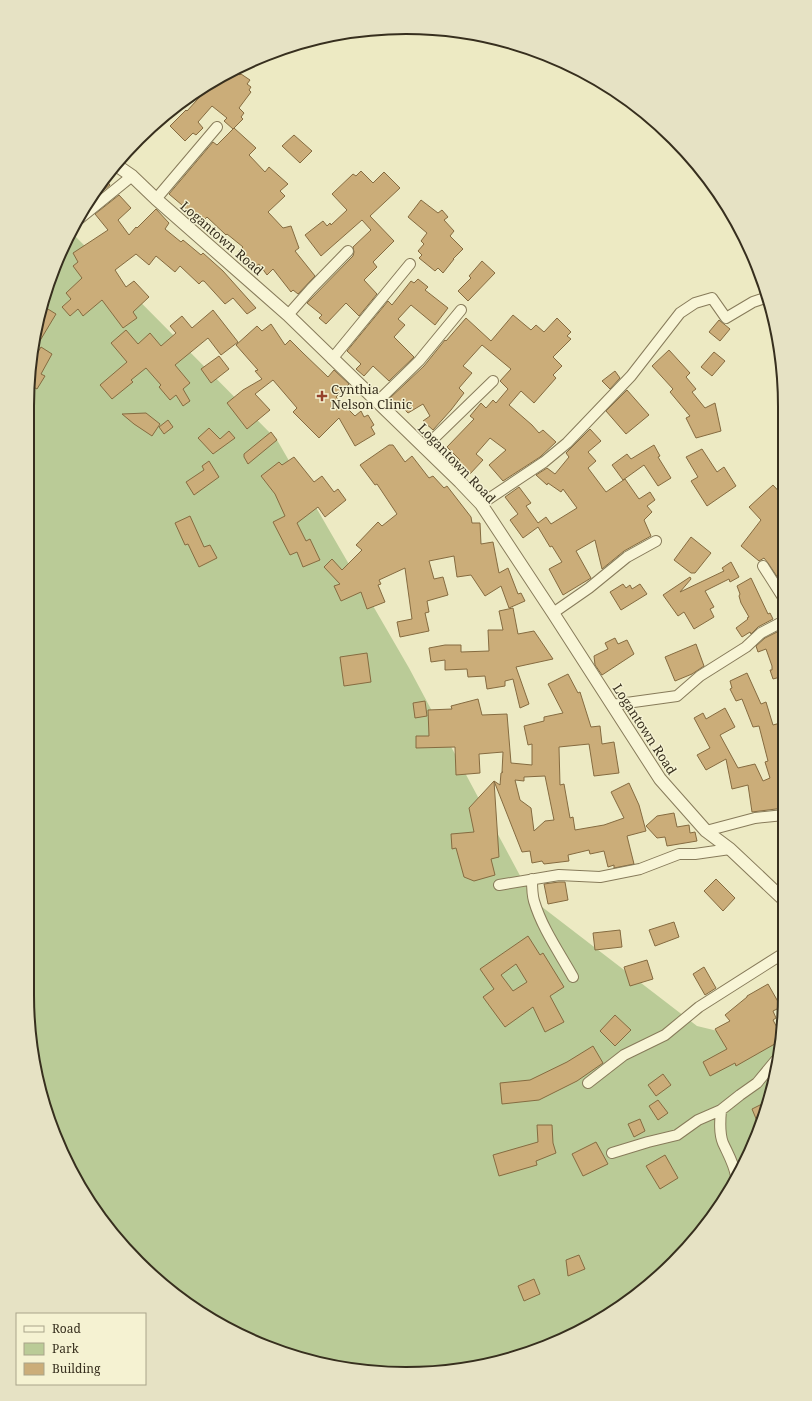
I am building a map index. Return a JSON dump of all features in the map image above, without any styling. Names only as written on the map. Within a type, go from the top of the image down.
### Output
[{"type":"street","points":[[156,199],[217,127]]},
{"type":"street","name":"Logantown Road","points":[[120,168],[132,176],[156,199],[288,315],[481,504],[660,779],[706,831],[730,849],[778,894]]},
{"type":"street","points":[[90,210],[132,176]]},
{"type":"street","points":[[288,315],[348,251]]},
{"type":"street","points":[[332,359],[410,264]]},
{"type":"street","points":[[481,504],[544,462],[567,443],[631,376],[680,313],[695,303],[712,298],[726,318],[753,302],[762,299]]},
{"type":"street","points":[[377,402],[418,361],[461,310]]},
{"type":"street","points":[[424,448],[493,381]]},
{"type":"street","points":[[553,613],[589,588],[627,557],[656,541]]},
{"type":"street","points":[[763,566],[778,590]]},
{"type":"street","points":[[612,705],[677,696],[700,676],[746,647],[761,633],[778,624]]},
{"type":"street","points":[[706,831],[755,818],[778,816]]},
{"type":"street","points":[[499,885],[559,875],[600,877],[640,870],[679,854],[695,854],[730,849]]},
{"type":"street","points":[[532,879],[533,900],[539,915],[548,934],[573,977]]},
{"type":"street","points":[[588,1084],[624,1055],[665,1035],[698,1007],[778,957]]},
{"type":"street","points":[[612,1153],[677,1135],[698,1120],[721,1110],[757,1083],[771,1066]]},
{"type":"street","points":[[721,1110],[720,1123],[722,1141],[735,1169]]},
{"type":"green space","points":[[75,236],[277,440],[409,668],[533,900],[697,1026],[775,1045],[771,1068],[758,1115],[740,1160],[715,1202],[701,1221],[686,1240],[651,1275],[613,1304],[592,1317],[571,1329],[526,1347],[479,1360],[455,1364],[406,1367],[357,1364],[333,1360],[286,1347],[241,1329],[199,1304],[161,1275],[126,1240],[111,1221],[97,1202],[72,1160],[54,1115],[41,1068],[37,1044],[34,995],[35,382],[41,333],[47,310],[62,264]]},
{"type":"building","points":[[238,74],[250,80],[247,84],[251,87],[249,90],[251,92],[239,108],[244,113],[241,117],[243,119],[233,129],[224,121],[227,118],[212,106],[198,122],[203,128],[196,135],[193,133],[185,141],[170,126],[186,110],[187,111],[201,96]]},
{"type":"building","points":[[234,128],[256,148],[249,155],[265,172],[269,167],[288,184],[280,191],[285,196],[268,212],[283,228],[291,226],[299,248],[295,251],[315,276],[298,294],[293,290],[291,292],[273,269],[267,275],[259,264],[254,268],[238,252],[243,247],[227,234],[226,235],[207,217],[202,222],[169,194],[213,142],[217,145]]},
{"type":"building","points":[[294,135],[312,151],[300,163],[282,146]]},
{"type":"building","points":[[361,171],[373,183],[384,172],[400,188],[370,216],[394,241],[373,262],[377,267],[364,280],[377,294],[359,316],[346,303],[326,324],[319,318],[322,315],[307,303],[353,256],[353,247],[371,230],[362,220],[321,256],[305,235],[323,221],[327,226],[330,223],[331,225],[347,210],[332,194],[353,174],[356,176]]},
{"type":"building","points":[[109,183],[110,185],[103,191]]},
{"type":"building","points":[[119,195],[131,208],[118,220],[129,235],[156,209],[169,223],[165,229],[181,242],[183,240],[201,255],[203,253],[223,271],[256,308],[247,314],[233,298],[225,304],[204,281],[199,284],[180,266],[175,272],[156,256],[149,265],[136,254],[115,270],[126,287],[134,281],[149,297],[133,312],[137,318],[123,328],[102,300],[83,316],[78,309],[70,316],[62,307],[71,299],[66,293],[82,278],[73,266],[78,262],[73,253],[108,230],[95,214]]},
{"type":"building","points":[[421,200],[438,213],[442,210],[448,217],[444,220],[454,231],[450,236],[463,249],[453,259],[443,273],[438,268],[435,271],[419,258],[422,255],[418,251],[424,244],[421,241],[427,233],[408,217]]},
{"type":"building","points":[[482,261],[495,273],[468,301],[458,291],[471,278],[469,276]]},
{"type":"building","points":[[418,279],[428,287],[425,290],[448,308],[435,325],[411,305],[398,319],[405,325],[394,337],[414,357],[389,381],[373,366],[364,376],[356,369],[361,364],[347,351],[388,301],[392,305],[411,281],[414,283]]},
{"type":"building","points":[[47,309],[56,314],[40,341]]},
{"type":"building","points":[[213,310],[238,342],[221,355],[208,338],[175,365],[190,383],[183,389],[190,401],[183,406],[176,395],[170,400],[159,387],[161,385],[146,368],[131,380],[133,382],[112,399],[100,385],[127,362],[111,343],[126,330],[138,344],[150,333],[161,346],[176,333],[170,326],[182,316],[192,328]]},
{"type":"building","points":[[513,315],[531,330],[536,325],[544,332],[557,318],[571,332],[567,336],[571,339],[553,357],[562,366],[553,375],[556,378],[534,403],[521,391],[509,405],[539,433],[543,430],[556,442],[540,457],[503,481],[489,465],[506,450],[490,438],[476,454],[483,460],[469,475],[456,464],[460,460],[447,447],[474,419],[470,416],[481,403],[486,408],[493,400],[496,403],[508,389],[500,381],[511,369],[482,345],[463,366],[472,373],[459,388],[464,393],[433,430],[423,421],[430,416],[423,404],[408,413],[402,407],[401,409],[390,398],[424,366],[445,340],[446,341],[466,318],[491,341]]},
{"type":"building","points":[[719,320],[730,329],[720,341],[709,332]]},
{"type":"building","points":[[271,324],[285,345],[290,340],[328,377],[334,370],[349,384],[336,397],[355,416],[361,411],[364,417],[368,415],[374,425],[371,427],[375,434],[355,446],[339,418],[319,438],[293,412],[297,408],[273,380],[255,394],[270,410],[247,429],[227,403],[243,390],[262,379],[255,371],[258,370],[236,345],[257,326],[262,331]]},
{"type":"building","points":[[41,347],[52,354],[41,374],[45,376],[37,389],[35,388],[38,352]]},
{"type":"building","points":[[669,350],[690,373],[686,377],[696,389],[692,392],[705,408],[715,403],[721,431],[696,438],[686,418],[690,416],[670,392],[673,389],[652,366]]},
{"type":"building","points":[[714,352],[725,361],[712,376],[701,367]]},
{"type":"building","points":[[219,356],[229,369],[211,383],[201,369]]},
{"type":"building","points":[[615,371],[620,378],[610,389],[602,381]]},
{"type":"building","points":[[627,390],[649,415],[626,434],[606,411]]},
{"type":"building","points":[[146,413],[160,424],[152,436],[122,414]]},
{"type":"building","points":[[168,420],[173,427],[164,434],[159,427]]},
{"type":"building","points":[[209,428],[220,439],[229,431],[235,438],[213,454],[198,438]]},
{"type":"building","points":[[590,429],[601,441],[588,452],[596,461],[588,468],[606,492],[625,479],[639,499],[650,492],[655,500],[647,506],[652,512],[644,520],[651,536],[624,551],[602,569],[595,540],[576,551],[591,578],[563,595],[549,569],[562,562],[552,546],[550,547],[538,527],[523,538],[510,520],[518,514],[505,497],[519,487],[531,503],[526,506],[538,523],[546,517],[551,524],[577,508],[563,489],[561,492],[548,483],[547,485],[536,475],[547,468],[555,474],[569,457],[566,453]]},
{"type":"building","points":[[271,432],[277,440],[248,464],[244,454]]},
{"type":"building","points":[[389,445],[393,445],[405,462],[412,456],[429,478],[433,476],[444,488],[447,486],[471,517],[472,523],[480,523],[481,544],[493,542],[499,573],[508,568],[518,594],[521,593],[525,601],[509,608],[501,586],[485,596],[471,575],[457,577],[454,556],[429,561],[434,579],[443,577],[448,595],[427,601],[429,612],[425,613],[429,631],[400,637],[397,622],[412,619],[405,568],[379,580],[381,584],[378,585],[385,602],[367,609],[361,592],[341,601],[334,586],[340,584],[324,567],[332,559],[342,570],[362,550],[356,545],[378,522],[382,526],[397,514],[377,484],[375,485],[360,465]]},
{"type":"building","points":[[654,445],[660,456],[658,457],[671,478],[658,486],[644,465],[623,480],[612,465],[627,454],[631,459]]},
{"type":"building","points":[[702,449],[717,472],[724,467],[736,486],[707,506],[691,481],[698,477],[686,457]]},
{"type":"building","points":[[294,457],[314,482],[322,476],[334,492],[338,489],[346,500],[325,517],[318,507],[297,523],[306,541],[310,539],[320,560],[303,567],[297,552],[290,555],[273,522],[285,516],[275,494],[261,476],[279,462],[282,465]]},
{"type":"building","points":[[209,461],[219,477],[194,495],[186,482],[204,470],[202,466]]},
{"type":"building","points":[[773,485],[778,490],[778,578],[764,558],[759,561],[741,546],[761,520],[749,507]]},
{"type":"building","points":[[190,516],[204,547],[210,545],[217,558],[199,567],[188,544],[185,545],[175,523]]},
{"type":"building","points":[[691,537],[711,553],[695,573],[691,573],[674,560]]},
{"type":"building","points":[[731,562],[739,577],[730,582],[729,579],[705,591],[714,607],[710,609],[714,617],[694,629],[684,612],[678,616],[663,595],[690,577],[691,579],[680,592],[724,571],[722,568]]},
{"type":"building","points":[[751,578],[768,614],[770,613],[773,619],[758,627],[751,634],[750,632],[742,637],[736,628],[749,617],[741,603],[737,586]]},
{"type":"building","points":[[623,584],[626,588],[630,585],[632,589],[640,584],[647,594],[621,610],[610,592]]},
{"type":"building","points":[[513,608],[518,634],[534,631],[553,659],[516,667],[529,704],[520,708],[513,679],[505,681],[505,686],[487,689],[485,676],[468,677],[467,669],[445,670],[445,660],[431,662],[429,648],[445,645],[461,645],[461,652],[489,651],[488,630],[503,630],[499,611]]},
{"type":"building","points":[[778,632],[778,678],[773,679],[770,670],[772,670],[772,666],[766,649],[758,652],[756,646],[765,638]]},
{"type":"building","points":[[615,638],[618,644],[627,640],[634,654],[602,675],[595,665],[594,656],[608,649],[605,643]]},
{"type":"building","points":[[696,644],[704,666],[692,674],[675,681],[665,657]]},
{"type":"building","points":[[367,653],[371,682],[344,686],[340,657]]},
{"type":"building","points":[[747,673],[761,704],[766,702],[773,725],[778,724],[778,809],[752,812],[748,785],[732,789],[726,759],[706,770],[697,755],[710,748],[694,718],[703,713],[706,719],[725,708],[735,727],[720,735],[738,768],[755,764],[763,781],[770,778],[765,762],[768,761],[759,726],[753,727],[742,699],[736,701],[730,689],[732,688],[730,681]]},
{"type":"building","points":[[568,674],[578,693],[580,692],[591,727],[600,726],[602,744],[614,742],[619,773],[594,776],[589,744],[559,747],[560,785],[564,784],[570,818],[573,817],[575,830],[604,825],[624,818],[611,792],[629,783],[639,805],[646,831],[627,836],[634,864],[614,868],[614,865],[608,867],[604,851],[590,854],[589,850],[568,855],[569,861],[544,864],[542,861],[532,863],[530,851],[522,852],[494,781],[500,785],[501,773],[503,772],[503,752],[479,754],[480,773],[456,775],[455,747],[416,748],[416,736],[429,736],[428,710],[452,709],[451,706],[478,699],[482,715],[507,714],[511,763],[532,765],[532,744],[528,745],[524,726],[544,721],[544,717],[563,713],[548,684]],"holes":[[[545,776],[554,820],[545,821],[534,831],[531,808],[520,800],[515,780],[524,781],[524,777]]]},
{"type":"building","points":[[425,701],[427,716],[415,718],[413,703]]},
{"type":"building","points":[[494,781],[499,857],[491,859],[495,875],[474,881],[464,877],[456,848],[452,849],[451,834],[474,832],[469,808]]},
{"type":"building","points":[[674,813],[677,827],[689,825],[690,833],[695,832],[697,841],[667,846],[665,837],[657,838],[646,826],[657,816]]},
{"type":"building","points":[[716,879],[735,898],[723,911],[704,891]]},
{"type":"building","points":[[565,882],[568,900],[548,904],[544,884]]},
{"type":"building","points":[[674,922],[679,937],[655,946],[649,930]]},
{"type":"building","points":[[620,930],[622,947],[595,950],[593,933]]},
{"type":"building","points":[[528,936],[540,955],[543,953],[564,987],[550,996],[564,1022],[545,1032],[533,1007],[505,1027],[483,997],[494,989],[480,969]],"holes":[[[516,964],[527,982],[513,991],[501,975]]]},
{"type":"building","points":[[647,960],[653,979],[630,986],[624,967]]},
{"type":"building","points":[[704,967],[716,988],[705,995],[693,974]]},
{"type":"building","points":[[768,984],[778,1001],[777,1009],[773,1011],[776,1018],[773,1020],[776,1026],[775,1044],[736,1066],[735,1063],[710,1076],[703,1062],[727,1049],[715,1029],[730,1021],[725,1015],[747,996]]},
{"type":"building","points":[[615,1015],[631,1030],[615,1046],[600,1031]]},
{"type":"building","points":[[593,1046],[603,1063],[577,1081],[539,1100],[502,1104],[500,1083],[530,1080],[567,1062]]},
{"type":"building","points":[[663,1074],[671,1085],[656,1096],[648,1085]]},
{"type":"building","points":[[658,1100],[668,1113],[658,1120],[649,1106]]},
{"type":"building","points":[[761,1104],[756,1119],[752,1109]]},
{"type":"building","points":[[640,1119],[645,1131],[634,1137],[628,1124]]},
{"type":"building","points":[[537,1125],[552,1125],[553,1143],[556,1153],[536,1161],[537,1165],[499,1176],[493,1155],[538,1142]]},
{"type":"building","points":[[596,1142],[608,1164],[583,1176],[572,1154]]},
{"type":"building","points":[[665,1155],[678,1178],[660,1189],[646,1166]]},
{"type":"building","points":[[579,1255],[585,1269],[568,1276],[566,1260]]},
{"type":"building","points":[[534,1279],[540,1294],[524,1301],[518,1286]]},
{"type":"place","name":"Cynthia Nelson Clinic","points":[[322,396]]}]
